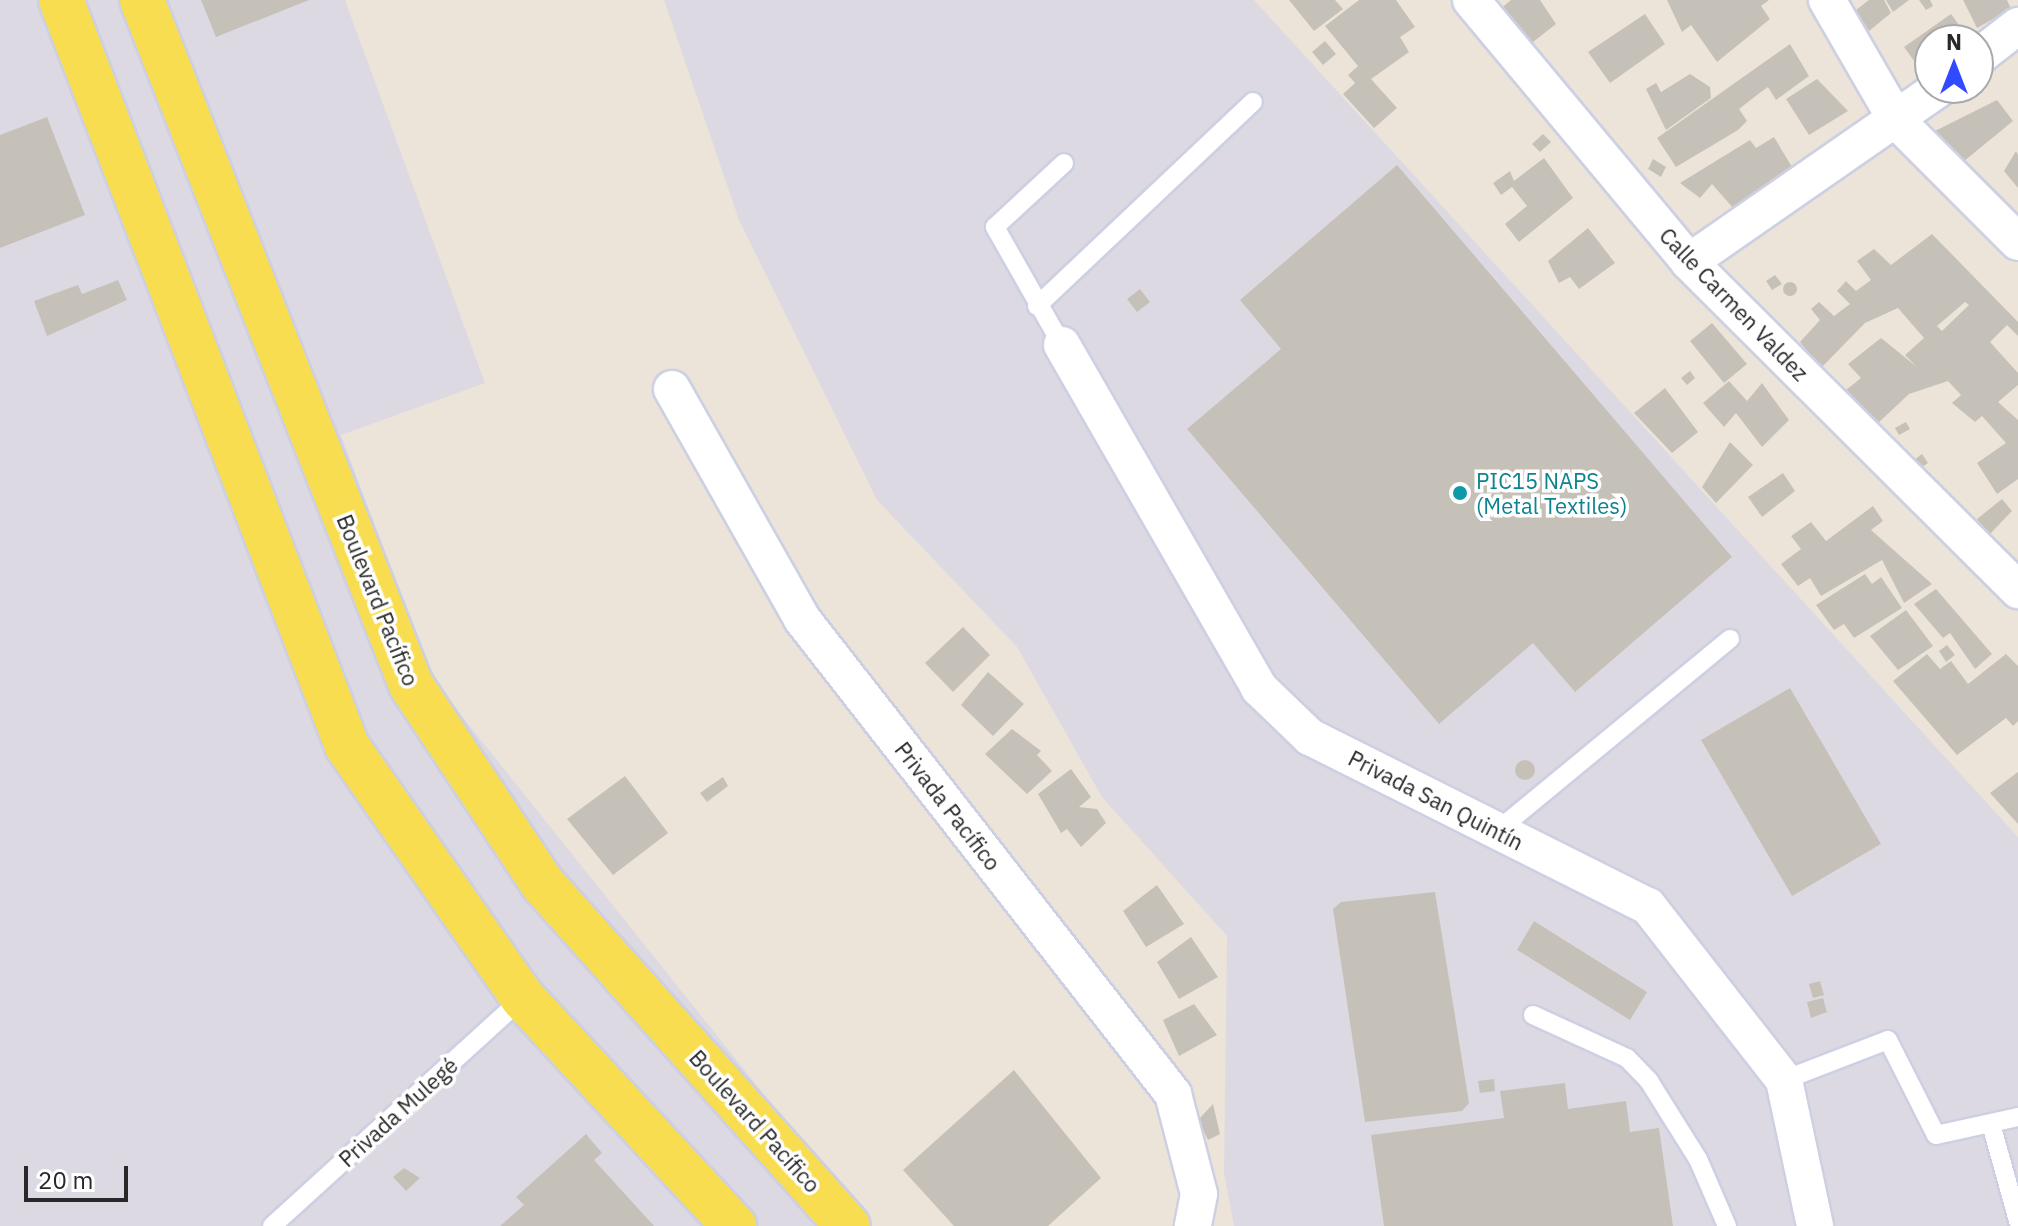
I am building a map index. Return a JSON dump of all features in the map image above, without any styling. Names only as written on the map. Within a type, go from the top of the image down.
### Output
[{"type":"main road","points":[[61,0],[347,746],[523,998],[734,1226]]},
{"type":"main road","name":"Boulevard Pacífico","points":[[142,0],[411,685],[542,883],[848,1226]]},
{"type":"street","name":"Calle Carmen Valdez","points":[[1471,0],[1689,262],[2018,590]]},
{"type":"street","points":[[1827,0],[1897,121],[2018,242]]},
{"type":"street","points":[[1994,45],[2018,26]]},
{"type":"street","points":[[1689,262],[1919,104]]},
{"type":"street","name":"Privada San Quintín","points":[[1062,345],[1259,688],[1310,737],[1648,906],[1784,1080],[1815,1226]]},
{"type":"street","name":"Privada Pacífico","points":[[672,389],[802,619],[1173,1094],[1199,1194],[1193,1226]]},
{"type":"lane","points":[[1037,306],[1253,102]]},
{"type":"lane","points":[[1062,345],[1037,306],[995,227],[1064,163]]},
{"type":"lane","points":[[1497,831],[1730,639]]},
{"type":"lane","name":"Privada Mulegé","points":[[272,1226],[523,998]]},
{"type":"lane","points":[[1533,1015],[1627,1058],[1649,1081],[1698,1159],[1727,1226]]},
{"type":"lane","points":[[1784,1080],[1888,1040],[1936,1135],[2018,1117]]},
{"type":"lane","points":[[1991,1124],[2018,1221]]},
{"type":"shaded area","points":[[0,0],[345,0],[485,383],[341,435],[433,680],[869,1226],[0,1226]]},
{"type":"shaded area","points":[[664,0],[1254,0],[2018,837],[2018,1226],[1234,1226],[1224,1173],[1227,936],[1102,797],[1017,647],[877,500],[739,220]]},
{"type":"building","points":[[201,0],[309,0],[216,37]]},
{"type":"building","points":[[1289,0],[1335,0],[1343,9],[1314,31]]},
{"type":"building","points":[[1359,0],[1396,0],[1415,27],[1400,37],[1409,52],[1371,79],[1397,108],[1374,128],[1343,94],[1355,83],[1348,75],[1358,66],[1325,26]]},
{"type":"building","points":[[1511,0],[1540,0],[1556,24],[1524,49],[1492,16]]},
{"type":"building","points":[[1667,0],[1769,0],[1761,6],[1770,19],[1717,62],[1691,25],[1682,32]]},
{"type":"building","points":[[1869,0],[1884,0],[1891,13],[1869,31],[1856,10]]},
{"type":"building","points":[[1886,0],[1909,0],[1893,12]]},
{"type":"building","points":[[1919,0],[1930,0],[1933,6],[1926,10]]},
{"type":"building","points":[[1963,0],[2007,0],[2011,9],[1984,24],[1975,24]]},
{"type":"building","points":[[1645,14],[1665,44],[1610,83],[1588,52]]},
{"type":"building","points":[[1951,14],[1958,24],[1937,24]]},
{"type":"building","points":[[1914,40],[1914,61],[1904,47]]},
{"type":"building","points":[[1325,41],[1336,54],[1323,65],[1312,52]]},
{"type":"building","points":[[1790,44],[1809,76],[1776,100],[1768,87],[1739,109],[1747,121],[1738,130],[1676,167],[1657,138]]},
{"type":"building","points":[[1690,74],[1710,87],[1711,98],[1666,130],[1646,89],[1656,83],[1661,92]]},
{"type":"building","points":[[1817,79],[1848,111],[1809,135],[1786,99]]},
{"type":"building","points":[[1997,100],[2013,121],[1952,171],[1925,136]]},
{"type":"building","points":[[47,117],[85,215],[0,248],[0,135]]},
{"type":"building","points":[[1543,134],[1551,142],[1540,152],[1532,144]]},
{"type":"building","points":[[1774,137],[1795,172],[1734,209],[1712,184],[1700,198],[1680,183],[1750,140],[1756,148]]},
{"type":"building","points":[[2016,151],[2018,155],[2018,188],[2004,171]]},
{"type":"building","points":[[1544,158],[1573,198],[1519,242],[1505,224],[1527,206],[1512,187],[1501,195],[1493,183],[1510,171],[1514,181]]},
{"type":"building","points":[[1653,159],[1666,167],[1661,177],[1648,169]]},
{"type":"building","name":"PIC15 NAPS (Metal Textiles)","points":[[1397,165],[1732,557],[1575,692],[1533,643],[1439,724],[1187,429],[1281,349],[1240,300]]},
{"type":"building","points":[[1588,228],[1615,263],[1579,289],[1570,277],[1559,283],[1548,261]]},
{"type":"building","points":[[1932,234],[2018,322],[2018,336],[2007,325],[1990,342],[2018,373],[2018,385],[1998,402],[2018,420],[2018,479],[1997,494],[1977,463],[2006,443],[1982,416],[1975,422],[1952,403],[1961,395],[1948,381],[1909,394],[1876,425],[1846,390],[1861,378],[1848,364],[1881,338],[1917,367],[1905,355],[1924,338],[1898,308],[1865,323],[1821,368],[1800,342],[1820,320],[1811,309],[1819,302],[1834,316],[1850,304],[1837,291],[1846,281],[1856,291],[1871,280],[1857,261],[1874,249],[1891,265]],"holes":[[[1965,302],[1969,305],[1942,331],[1937,326]]]},
{"type":"building","points":[[1775,275],[1782,284],[1772,290],[1766,281]]},
{"type":"building","points":[[118,280],[127,300],[47,336],[34,301],[78,285],[82,294]]},
{"type":"building","points":[[1790,282],[1797,289],[1790,296],[1783,289]]},
{"type":"building","points":[[1140,289],[1150,302],[1137,312],[1127,299]]},
{"type":"building","points":[[1712,323],[1747,364],[1724,383],[1690,341]]},
{"type":"building","points":[[1690,371],[1695,378],[1687,385],[1681,378]]},
{"type":"building","points":[[1729,381],[1747,401],[1762,383],[1789,420],[1762,447],[1736,413],[1724,427],[1703,403]]},
{"type":"building","points":[[1665,388],[1698,432],[1672,453],[1634,413]]},
{"type":"building","points":[[1906,422],[1910,429],[1899,435],[1895,428]]},
{"type":"building","points":[[1730,442],[1753,465],[1716,503],[1702,487]]},
{"type":"building","points":[[1922,454],[1928,463],[1919,469],[1913,461]]},
{"type":"building","points":[[1783,473],[1795,491],[1762,517],[1748,497]]},
{"type":"building","points":[[2002,499],[2012,511],[1989,535],[1977,519]]},
{"type":"building","points":[[1873,506],[1883,521],[1871,530],[1932,584],[1904,603],[1882,560],[1821,596],[1810,578],[1798,586],[1781,564],[1801,549],[1791,536],[1811,522],[1826,541]]},
{"type":"building","points":[[1865,574],[1872,584],[1881,577],[1902,608],[1854,638],[1844,624],[1834,630],[1816,605]]},
{"type":"building","points":[[1936,589],[1992,654],[1975,669],[1950,633],[1943,638],[1914,604]]},
{"type":"building","points":[[1906,610],[1933,646],[1898,670],[1870,636]]},
{"type":"building","points":[[963,627],[990,655],[953,692],[925,663]]},
{"type":"building","points":[[1947,645],[1955,655],[1946,662],[1939,651]]},
{"type":"building","points":[[1927,654],[1940,669],[1951,661],[1968,684],[2006,654],[2018,666],[2018,721],[2013,726],[2006,718],[1957,755],[1893,681]]},
{"type":"building","points":[[988,672],[1024,704],[993,736],[961,705]]},
{"type":"building","points":[[1790,688],[1881,844],[1792,896],[1701,740]]},
{"type":"building","points":[[1012,729],[1041,751],[1037,755],[1052,771],[1027,794],[985,754]]},
{"type":"building","points":[[1521,760],[1529,760],[1535,770],[1529,780],[1521,780],[1515,774],[1515,766]]},
{"type":"building","points":[[1071,769],[1091,797],[1079,807],[1097,809],[1106,823],[1081,847],[1067,829],[1061,833],[1038,794]]},
{"type":"building","points":[[2018,772],[2018,824],[1990,793]]},
{"type":"building","points":[[625,776],[668,833],[613,875],[567,819]]},
{"type":"building","points":[[723,777],[728,786],[707,802],[700,793]]},
{"type":"building","points":[[1157,885],[1184,924],[1146,947],[1123,911]]},
{"type":"building","points":[[1435,892],[1469,1103],[1462,1111],[1365,1122],[1333,909],[1341,902]]},
{"type":"building","points":[[1534,921],[1647,992],[1630,1020],[1517,950]]},
{"type":"building","points":[[1191,937],[1218,977],[1179,999],[1157,962]]},
{"type":"building","points":[[1820,981],[1824,995],[1813,998],[1809,984]]},
{"type":"building","points":[[1823,998],[1827,1012],[1811,1018],[1807,1002]]},
{"type":"building","points":[[1194,1004],[1217,1035],[1179,1056],[1163,1020]]},
{"type":"building","points":[[1014,1070],[1101,1178],[1048,1226],[954,1226],[903,1170]]},
{"type":"building","points":[[1494,1079],[1495,1091],[1480,1093],[1478,1081]]},
{"type":"building","points":[[1565,1083],[1568,1109],[1626,1101],[1630,1132],[1659,1128],[1673,1226],[1384,1226],[1371,1135],[1504,1118],[1500,1091]]},
{"type":"building","points":[[1213,1104],[1220,1134],[1208,1140],[1198,1120]]},
{"type":"building","points":[[586,1134],[602,1153],[594,1160],[654,1226],[500,1226],[524,1205],[516,1197]]},
{"type":"building","points":[[404,1168],[420,1178],[406,1191],[393,1177]]},
{"type":"place","name":"PIC15 NAPS (Metal Textiles)","points":[[1460,493]]}]
